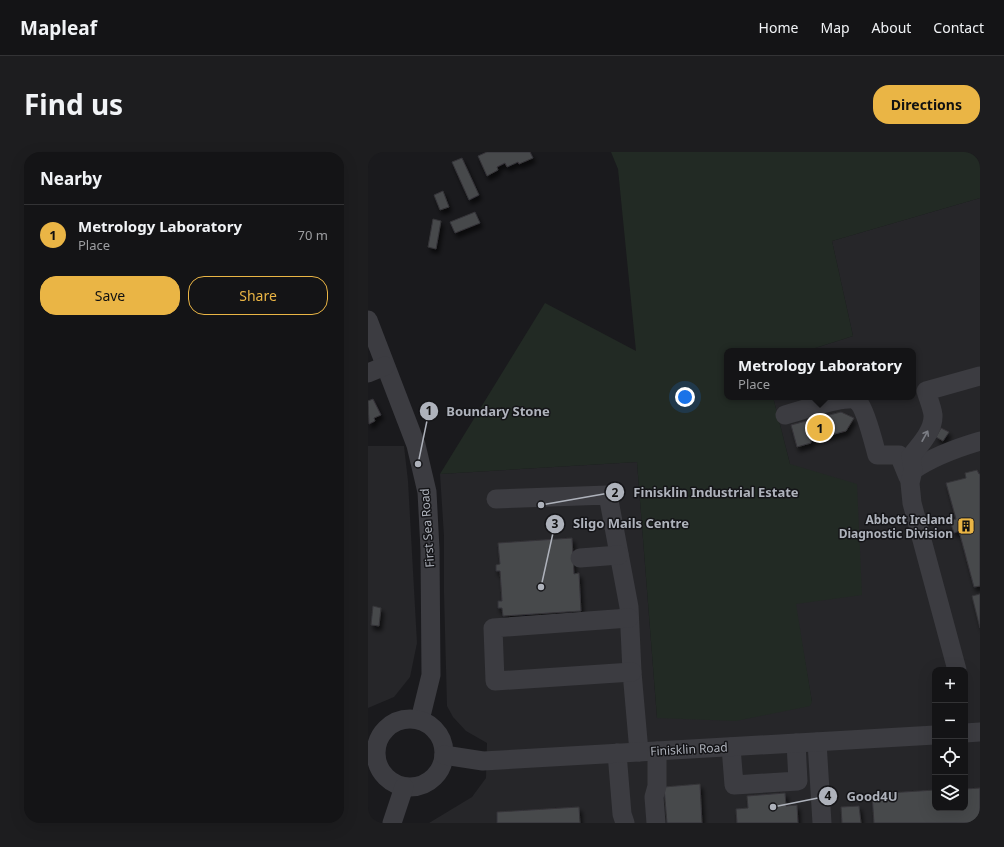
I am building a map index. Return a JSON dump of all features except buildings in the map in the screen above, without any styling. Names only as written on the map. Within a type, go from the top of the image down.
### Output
[{"type":"street","name":"First Sea Road","points":[[368,320],[377,370],[416,445],[427,492],[430,549],[431,675],[420,720]]},
{"type":"street","points":[[956,667],[912,503],[911,456],[927,435],[933,415],[926,391],[980,376]]},
{"type":"street","points":[[785,415],[840,400]]},
{"type":"street","points":[[856,400],[864,412],[877,455],[899,455],[912,476]]},
{"type":"street","points":[[912,476],[928,460],[956,448],[980,441]]},
{"type":"street","points":[[496,500],[608,495],[629,607],[632,672],[648,752],[657,786],[654,797],[656,823]]},
{"type":"street","points":[[580,558],[619,554]]},
{"type":"street","points":[[629,618],[493,628],[495,681],[632,672]]},
{"type":"street","points":[[368,725],[391,724],[410,719],[420,720],[432,727],[438,734],[443,745],[444,755],[440,769],[432,779],[413,787],[404,787],[393,783],[373,762],[376,756],[378,740],[391,724]]},
{"type":"street","name":"Finisklin Road","points":[[444,755],[483,761],[932,735]]},
{"type":"street","points":[[817,742],[822,823]]},
{"type":"street","points":[[731,747],[734,785],[798,781],[796,743]]},
{"type":"street","points":[[617,754],[622,814],[625,823]]},
{"type":"street","points":[[392,823],[404,787]]},
{"type":"shaded area","points":[[611,152],[980,152],[980,198],[832,241],[853,336],[815,348],[724,348],[724,400],[774,400],[790,464],[857,484],[862,595],[796,604],[812,702],[810,706],[736,721],[657,718],[637,462],[440,474],[545,303],[636,351],[618,169]]},
{"type":"shaded area","points":[[980,198],[980,823],[429,823],[472,797],[486,778],[487,743],[466,731],[453,717],[447,706],[444,536],[440,474],[637,462],[657,718],[812,702],[795,604],[790,464],[774,400],[916,400],[916,348],[815,348],[853,336],[832,241]]},
{"type":"shaded area","points":[[368,446],[404,446],[408,481],[417,643],[410,677],[394,697],[368,708]]},
{"type":"place","name":"Metrology Laboratory","points":[[820,428]]},
{"type":"place","name":"Boundary Stone","points":[[418,464]]},
{"type":"place","name":"Finisklin Industrial Estate","points":[[541,505]]},
{"type":"place","name":"Abbott Ireland Diagnostic Division","points":[[966,526]]},
{"type":"place","name":"Sligo Mails Centre","points":[[541,587]]},
{"type":"place","name":"Good4U","points":[[773,807]]}]
